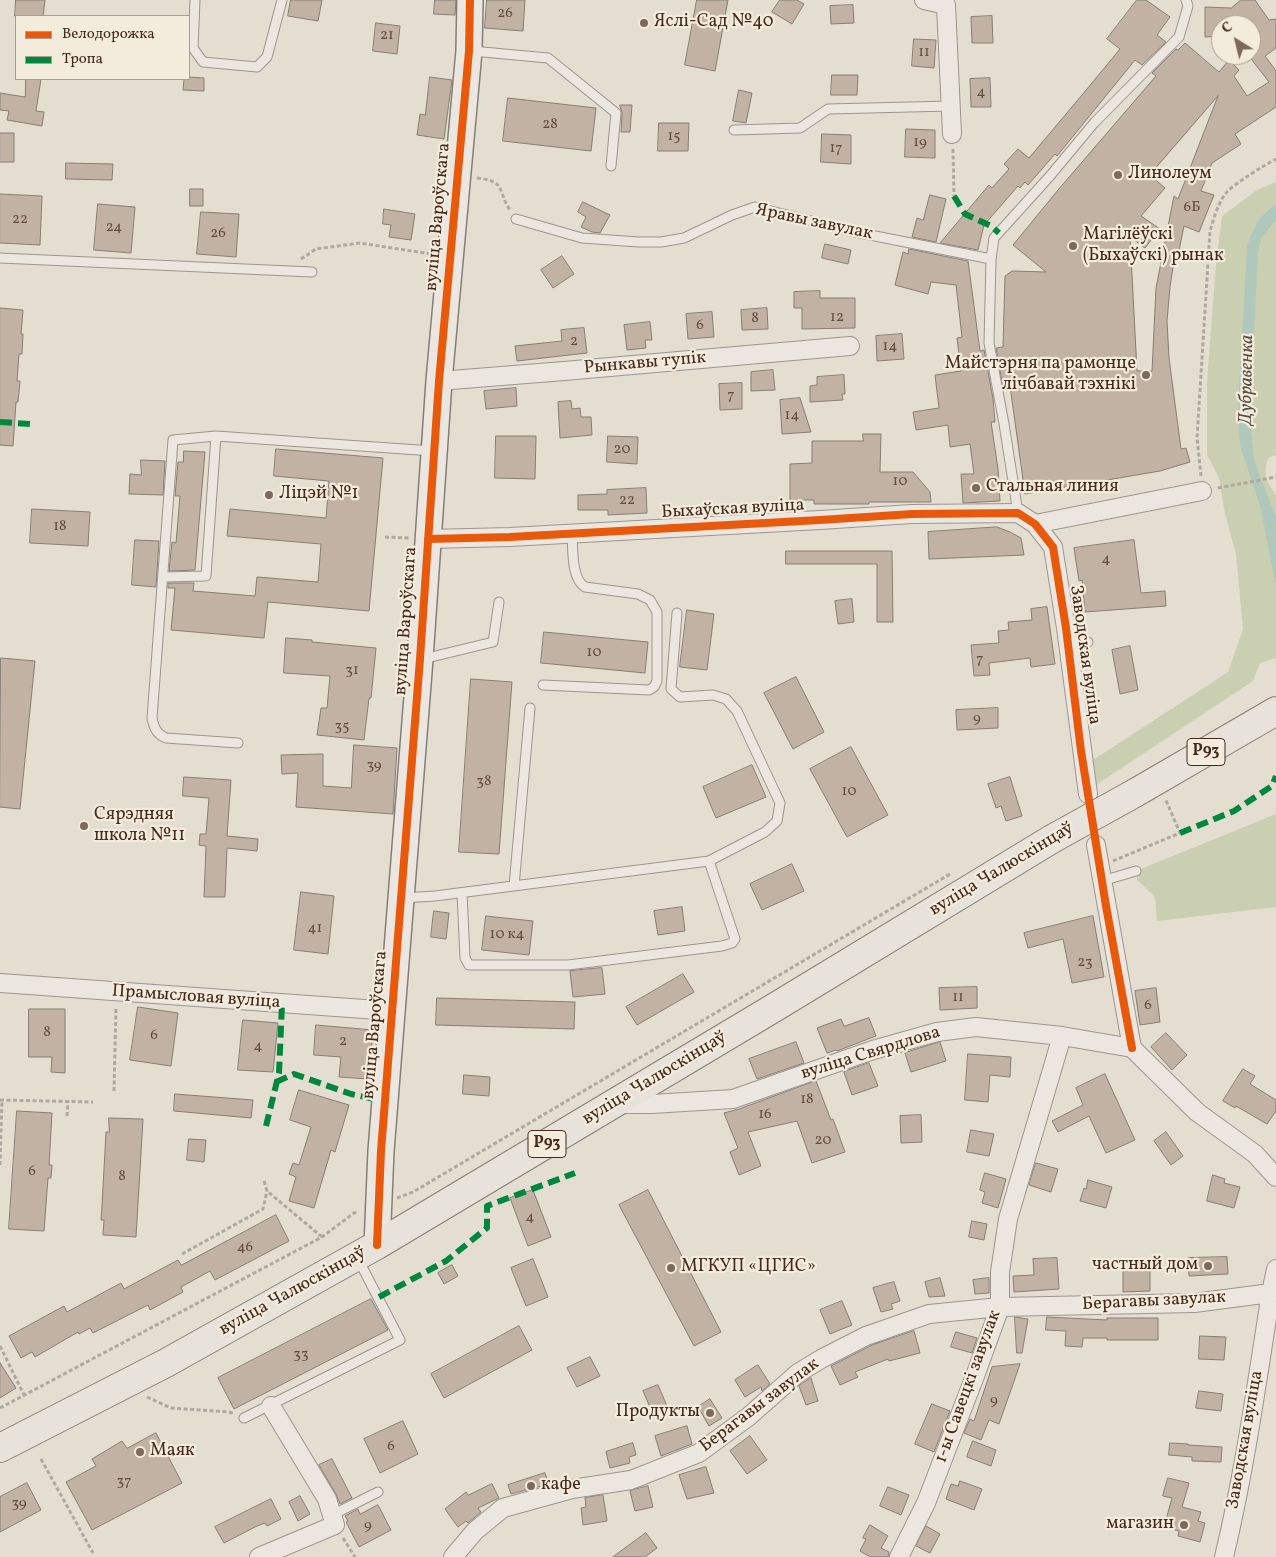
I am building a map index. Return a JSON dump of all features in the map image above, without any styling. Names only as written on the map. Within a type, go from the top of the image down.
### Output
[{"type":"main road","name":"вуліца Чалюскінцаў","points":[[0,1448],[166,1363],[367,1251],[1052,839],[1276,711]]},
{"type":"street","name":"вуліца Вароўскага","points":[[367,1251],[378,1206],[420,659],[422,539],[434,451],[439,380],[452,257],[469,51],[470,0]]},
{"type":"street","points":[[924,0],[946,5],[952,134]]},
{"type":"street","name":"Рынкавы тупік","points":[[439,380],[564,372],[850,346]]},
{"type":"street","points":[[1018,513],[1035,524],[1202,491]]},
{"type":"street","name":"Быхаўская вуліца","points":[[422,539],[572,533],[912,514],[1018,513]]},
{"type":"street","name":"Заводская вуліца","points":[[1035,524],[1053,547],[1088,794]]},
{"type":"street","points":[[1096,845],[1132,1048],[1197,1112],[1255,1154],[1276,1177]]},
{"type":"street","name":"Прамысловая вуліца","points":[[0,983],[392,1011]]},
{"type":"street","name":"вуліца Свярдлова","points":[[613,1104],[652,1104],[733,1099],[873,1050],[937,1032],[976,1027],[1062,1036],[1132,1048]]},
{"type":"street","name":"1-ы Савецкі завулак","points":[[899,1557],[926,1503],[1000,1307],[1000,1272],[1008,1219],[1062,1036]]},
{"type":"street","points":[[1271,1293],[1276,1269]]},
{"type":"street","name":"Заводская вуліца","points":[[1224,1557],[1247,1439],[1271,1293]]},
{"type":"street","name":"Берагавы завулак","points":[[453,1557],[475,1531],[502,1508],[572,1489],[632,1480],[700,1454],[748,1417],[798,1373],[821,1358],[866,1336],[929,1314],[1000,1307],[1194,1303],[1271,1293]]},
{"type":"street","points":[[260,1557],[334,1520],[327,1499],[271,1406]]},
{"type":"lane","points":[[195,0],[193,48],[203,62],[257,67],[267,57],[282,0]]},
{"type":"lane","points":[[1018,513],[989,343],[991,259],[994,238],[1050,176],[1094,123],[1179,37],[1188,6],[1186,0]]},
{"type":"lane","points":[[469,51],[548,58],[616,113],[611,166]]},
{"type":"lane","points":[[734,130],[800,128],[828,109],[951,106]]},
{"type":"lane","name":"Яравы завулак","points":[[516,219],[582,238],[661,242],[684,238],[732,215],[755,207],[855,232],[991,259]]},
{"type":"lane","points":[[0,258],[312,272]]},
{"type":"lane","points":[[162,577],[206,576],[216,436]]},
{"type":"lane","points":[[238,743],[166,738],[160,736],[152,718],[173,440],[216,436],[434,451]]},
{"type":"lane","points":[[543,685],[649,690],[654,687],[657,681],[658,612],[650,600],[638,594],[584,587],[579,584],[576,577],[572,533]]},
{"type":"lane","points":[[420,659],[493,642],[499,602]]},
{"type":"lane","points":[[402,898],[462,893],[709,861],[765,832],[778,821],[780,803],[737,711],[726,699],[713,695],[680,696],[671,689],[677,613]]},
{"type":"lane","points":[[1068,645],[1088,642]]},
{"type":"lane","points":[[514,886],[530,708]]},
{"type":"lane","points":[[462,893],[465,958],[470,965],[568,965],[609,961],[722,946],[732,943],[735,939],[709,861]]},
{"type":"lane","points":[[1101,874],[1136,871]]},
{"type":"lane","points":[[244,1418],[400,1340],[367,1251]]},
{"type":"lane","points":[[334,1520],[378,1492]]},
{"type":"path","points":[[952,134],[954,196]]},
{"type":"path","points":[[1276,159],[1267,163],[1227,191],[1217,210],[1210,231],[1197,438],[1202,491],[1276,477]]},
{"type":"path","points":[[458,176],[490,180],[501,188],[506,205],[516,219]]},
{"type":"path","points":[[284,271],[316,249],[360,243],[452,257]]},
{"type":"path","points":[[385,537],[422,539]]},
{"type":"path","points":[[1101,874],[1180,833],[1164,797]]},
{"type":"path","points":[[0,1408],[322,1237],[354,1214],[413,1192],[956,870]]},
{"type":"path","points":[[114,1091],[117,992]]},
{"type":"path","points":[[0,1165],[1,1099],[93,1102]]},
{"type":"path","points":[[67,1116],[68,1101]]},
{"type":"path","points":[[182,1254],[263,1209],[267,1192],[264,1181]]},
{"type":"path","points":[[267,1192],[322,1237]]},
{"type":"path","points":[[0,1346],[24,1396]]},
{"type":"path","points":[[147,1397],[171,1408],[229,1412],[244,1418]]},
{"type":"path","points":[[41,1459],[93,1552]]},
{"type":"path","points":[[334,1520],[355,1557]]},
{"type":"shaded area","points":[[1276,182],[1276,455],[1268,458],[1266,473],[1268,482],[1276,495],[1276,658],[1260,663],[1253,681],[1096,785],[1093,760],[1228,672],[1243,629],[1236,554],[1225,514],[1219,478],[1207,455],[1207,382],[1216,264],[1222,216],[1257,190]]},
{"type":"shaded area","points":[[1276,814],[1276,907],[1157,921],[1155,897],[1137,880],[1136,871]]},
{"type":"water","name":"Дубравенка","points":[[1276,204],[1276,220],[1261,238],[1258,252],[1250,420],[1254,458],[1276,517],[1276,587],[1261,509],[1241,449],[1238,406],[1247,247],[1257,223]]},
{"type":"building","points":[[16,0],[45,0],[43,15],[15,15]]},
{"type":"building","points":[[291,0],[322,0],[318,21],[288,16]]},
{"type":"building","points":[[435,0],[456,0],[455,15],[434,14]]},
{"type":"building","points":[[487,0],[525,0],[523,31],[485,28]]},
{"type":"building","points":[[697,0],[728,0],[715,71],[685,65]]},
{"type":"building","points":[[780,0],[797,0],[804,4],[792,24],[772,12]]},
{"type":"building","points":[[1137,0],[1146,0],[1170,17],[1157,35],[1166,42],[1142,65],[1135,60],[1057,156],[1055,154],[1028,185],[1025,182],[1020,188],[1018,186],[984,225],[978,250],[940,243],[989,185],[992,188],[1009,169],[1004,164],[1018,149],[1029,158],[1120,49],[1107,39]]},
{"type":"building","points":[[1241,0],[1255,0],[1269,20],[1276,19],[1276,48],[1265,56],[1276,71],[1276,107],[1235,134],[1241,144],[1212,163],[1201,191],[1214,195],[1199,232],[1184,226],[1178,255],[1175,254],[1167,321],[1169,358],[1181,449],[1186,448],[1190,462],[1160,471],[1025,494],[1010,386],[1003,387],[996,348],[1003,347],[1005,276],[1012,271],[1046,272],[1013,245],[1156,76],[1152,73],[1176,49],[1178,50],[1185,43],[1219,72],[1225,65],[1234,65],[1239,70],[1234,76],[1247,96],[1269,82],[1256,65],[1261,65],[1261,15],[1211,15],[1211,37],[1205,37],[1205,7],[1231,8]],"holes":[[[1218,96],[1178,199],[1174,196],[1156,288],[1152,371],[1137,371],[1130,237],[1145,248],[1160,229],[1141,216],[1165,188],[1150,175]]]},
{"type":"building","points":[[853,5],[854,23],[831,24],[830,6]]},
{"type":"building","points":[[992,16],[993,43],[972,43],[971,17]]},
{"type":"building","points":[[376,23],[400,26],[397,54],[373,51]]},
{"type":"building","points":[[914,39],[936,40],[934,68],[912,66]]},
{"type":"building","points":[[832,75],[858,75],[857,95],[831,95]]},
{"type":"building","points":[[190,77],[204,78],[204,91],[183,90],[184,80],[190,80]]},
{"type":"building","points":[[430,77],[452,80],[444,139],[417,135],[420,114],[425,115]]},
{"type":"building","points":[[990,78],[991,107],[971,107],[970,79]]},
{"type":"building","points":[[26,80],[41,80],[36,111],[44,112],[42,126],[7,120],[9,111],[0,110],[0,93],[25,97]]},
{"type":"building","points":[[739,90],[752,93],[746,123],[733,121]]},
{"type":"building","points":[[508,98],[596,108],[591,151],[503,141]]},
{"type":"building","points":[[620,105],[632,105],[630,132],[621,132],[622,113]]},
{"type":"building","points":[[659,123],[689,123],[688,151],[658,151]]},
{"type":"building","points":[[906,129],[935,130],[935,158],[905,157]]},
{"type":"building","points":[[0,133],[14,133],[14,162],[0,162]]},
{"type":"building","points":[[822,134],[851,135],[851,164],[821,162]]},
{"type":"building","points":[[66,163],[113,164],[112,180],[66,179]]},
{"type":"building","points":[[190,189],[203,189],[203,206],[190,206]]},
{"type":"building","points":[[0,194],[42,196],[40,245],[0,243]]},
{"type":"building","points":[[930,195],[946,199],[936,242],[912,237],[917,218],[923,220]]},
{"type":"building","points":[[583,202],[610,215],[600,233],[581,227],[586,217],[578,212]]},
{"type":"building","points":[[98,204],[135,207],[131,253],[94,250]]},
{"type":"building","points":[[384,209],[415,214],[411,240],[389,237],[391,225],[383,224]]},
{"type":"building","points":[[201,212],[239,214],[236,257],[197,254]]},
{"type":"building","points":[[825,244],[851,250],[848,264],[822,258]]},
{"type":"building","points":[[909,249],[968,261],[980,351],[984,350],[993,399],[995,422],[991,422],[998,469],[1000,501],[963,503],[961,474],[974,474],[970,444],[950,447],[948,425],[916,430],[913,412],[939,408],[935,375],[961,371],[957,338],[962,337],[956,285],[931,282],[928,294],[895,285],[903,252],[908,254]]},
{"type":"building","points":[[562,256],[574,274],[553,288],[541,270]]},
{"type":"building","points":[[820,291],[820,298],[855,298],[855,328],[802,329],[802,308],[794,308],[794,292]]},
{"type":"building","points":[[0,308],[23,310],[22,354],[19,354],[17,381],[20,381],[18,402],[16,402],[13,446],[0,445]]},
{"type":"building","points":[[767,308],[768,329],[742,330],[741,310]]},
{"type":"building","points":[[712,312],[714,337],[688,339],[686,314]]},
{"type":"building","points":[[650,322],[652,340],[645,340],[646,348],[627,350],[624,325]]},
{"type":"building","points":[[584,328],[587,353],[517,361],[515,346],[562,341],[561,330]]},
{"type":"building","points":[[902,334],[904,359],[877,361],[876,336]]},
{"type":"building","points":[[773,370],[775,390],[751,391],[751,372]]},
{"type":"building","points":[[844,375],[845,394],[842,394],[843,400],[810,402],[810,386],[817,385],[817,377]]},
{"type":"building","points":[[742,383],[742,409],[720,410],[719,384]]},
{"type":"building","points":[[516,388],[517,406],[486,409],[484,391]]},
{"type":"building","points":[[800,398],[811,432],[782,434],[780,400]]},
{"type":"building","points":[[571,401],[572,409],[580,408],[581,417],[591,417],[592,435],[560,438],[558,402]]},
{"type":"building","points":[[863,434],[881,434],[880,472],[913,472],[930,492],[931,502],[814,504],[814,500],[790,500],[790,464],[812,463],[812,441],[863,441]]},
{"type":"building","points":[[496,436],[536,436],[535,479],[495,478]]},
{"type":"building","points":[[608,436],[638,437],[637,464],[607,462]]},
{"type":"building","points":[[276,449],[383,458],[369,611],[268,602],[264,638],[171,630],[175,588],[168,588],[168,583],[194,583],[193,591],[255,596],[257,577],[318,582],[321,544],[227,536],[230,509],[326,518],[329,481],[274,476]]},
{"type":"building","points":[[184,451],[205,452],[195,570],[169,571],[172,542],[176,543],[180,496],[175,496],[178,462],[183,462]]},
{"type":"building","points":[[141,460],[165,461],[163,495],[129,494],[130,474],[141,475]]},
{"type":"building","points":[[646,488],[647,513],[608,515],[608,510],[578,510],[578,495],[607,494],[607,490]]},
{"type":"building","points":[[32,509],[90,512],[88,546],[30,543]]},
{"type":"building","points":[[997,527],[1021,538],[1024,555],[929,559],[928,532]]},
{"type":"building","points":[[135,540],[159,541],[156,587],[132,585]]},
{"type":"building","points":[[1134,540],[1141,593],[1165,591],[1166,606],[1085,612],[1082,580],[1079,581],[1074,548]]},
{"type":"building","points":[[786,551],[892,551],[893,622],[877,622],[877,564],[786,564]]},
{"type":"building","points":[[852,599],[854,622],[838,624],[835,601]]},
{"type":"building","points":[[1047,607],[1055,664],[1031,667],[1030,658],[989,663],[990,675],[974,676],[971,645],[999,643],[998,631],[1009,630],[1008,622],[1032,620],[1031,609]]},
{"type":"building","points":[[687,610],[714,614],[707,670],[680,667]]},
{"type":"building","points":[[544,632],[648,642],[645,673],[541,663]]},
{"type":"building","points":[[286,638],[376,648],[371,698],[369,698],[364,740],[317,735],[321,708],[327,708],[330,676],[284,673]]},
{"type":"building","points":[[1130,646],[1138,690],[1120,694],[1112,650]]},
{"type":"building","points":[[1,658],[35,661],[20,809],[0,807]]},
{"type":"building","points":[[796,677],[824,732],[793,749],[764,693]]},
{"type":"building","points":[[471,679],[512,682],[499,854],[459,852]]},
{"type":"building","points":[[998,708],[998,728],[957,730],[956,710]]},
{"type":"building","points":[[354,745],[397,748],[393,814],[296,807],[298,773],[282,774],[281,755],[323,754],[323,786],[351,788]]},
{"type":"building","points":[[851,747],[888,815],[847,837],[810,769]]},
{"type":"building","points":[[752,765],[766,797],[716,818],[703,787]]},
{"type":"building","points":[[184,777],[231,780],[227,836],[258,839],[257,851],[227,848],[225,897],[204,897],[206,846],[199,845],[200,834],[206,834],[209,798],[183,796]]},
{"type":"building","points":[[1010,777],[1022,816],[1006,821],[1001,806],[996,808],[988,784]]},
{"type":"building","points":[[792,864],[804,891],[762,910],[750,884]]},
{"type":"building","points":[[301,892],[334,896],[328,954],[294,950]]},
{"type":"building","points":[[682,907],[685,931],[658,935],[654,911]]},
{"type":"building","points":[[434,911],[449,913],[446,939],[431,937]]},
{"type":"building","points":[[486,916],[533,921],[529,955],[482,950]]},
{"type":"building","points":[[1093,916],[1104,977],[1072,983],[1063,939],[1028,948],[1024,933]]},
{"type":"building","points":[[602,968],[605,994],[573,997],[570,971]]},
{"type":"building","points":[[683,974],[694,992],[637,1025],[626,1007]]},
{"type":"building","points":[[977,987],[977,1008],[940,1010],[939,988]]},
{"type":"building","points":[[1156,988],[1160,1022],[1140,1025],[1135,991]]},
{"type":"building","points":[[437,998],[575,1002],[574,1029],[436,1025]]},
{"type":"building","points":[[138,1007],[178,1013],[171,1066],[130,1060]]},
{"type":"building","points":[[29,1009],[65,1009],[65,1073],[51,1072],[52,1057],[29,1057]]},
{"type":"building","points":[[869,1018],[876,1036],[827,1053],[817,1028],[841,1019],[844,1026]]},
{"type":"building","points":[[243,1020],[278,1023],[273,1072],[238,1070]]},
{"type":"building","points":[[316,1025],[373,1030],[369,1079],[339,1077],[341,1057],[314,1055]]},
{"type":"building","points":[[1166,1033],[1187,1055],[1172,1070],[1151,1047]]},
{"type":"building","points":[[796,1042],[804,1063],[757,1079],[749,1059]]},
{"type":"building","points":[[940,1042],[946,1061],[911,1072],[905,1053]]},
{"type":"building","points":[[968,1054],[1011,1057],[1010,1077],[990,1075],[988,1102],[965,1100]]},
{"type":"building","points":[[869,1063],[878,1086],[852,1095],[844,1072]]},
{"type":"building","points":[[1243,1069],[1255,1076],[1250,1084],[1276,1100],[1276,1111],[1267,1124],[1236,1106],[1235,1108],[1223,1101]]},
{"type":"building","points":[[1105,1074],[1135,1140],[1106,1153],[1089,1116],[1058,1132],[1052,1121],[1083,1105],[1076,1088]]},
{"type":"building","points":[[464,1075],[490,1077],[489,1096],[463,1094]]},
{"type":"building","points":[[816,1081],[845,1152],[812,1163],[797,1121],[748,1132],[761,1166],[739,1175],[730,1152],[738,1148],[724,1113]]},
{"type":"building","points":[[299,1090],[349,1105],[335,1152],[331,1150],[314,1208],[289,1201],[296,1177],[289,1174],[293,1163],[299,1165],[311,1127],[290,1120]]},
{"type":"building","points":[[175,1094],[253,1100],[251,1118],[174,1111]]},
{"type":"building","points":[[17,1111],[52,1113],[49,1165],[52,1165],[51,1178],[48,1178],[44,1231],[9,1229]]},
{"type":"building","points":[[921,1115],[922,1142],[901,1143],[900,1116]]},
{"type":"building","points":[[109,1118],[143,1119],[136,1237],[103,1235],[104,1220],[101,1220],[106,1132],[109,1132]]},
{"type":"building","points":[[971,1130],[994,1134],[989,1156],[967,1152]]},
{"type":"building","points":[[1166,1132],[1183,1156],[1171,1165],[1154,1141]]},
{"type":"building","points":[[189,1139],[206,1140],[204,1162],[187,1160]]},
{"type":"building","points":[[1036,1163],[1058,1169],[1051,1192],[1029,1185]]},
{"type":"building","points":[[985,1173],[1006,1179],[998,1208],[982,1203],[985,1192],[980,1190]]},
{"type":"building","points":[[1213,1175],[1225,1179],[1224,1183],[1240,1187],[1234,1208],[1207,1201]]},
{"type":"building","points":[[1088,1180],[1112,1187],[1106,1208],[1080,1201]]},
{"type":"building","points":[[533,1190],[551,1237],[528,1246],[510,1198]]},
{"type":"building","name":"МГКУП «ЦГИС»","points":[[648,1190],[721,1332],[694,1346],[619,1205]]},
{"type":"building","points":[[276,1215],[289,1241],[215,1280],[210,1271],[181,1287],[183,1292],[150,1310],[148,1305],[93,1333],[90,1328],[79,1334],[78,1332],[35,1357],[32,1352],[21,1358],[9,1336],[64,1306],[67,1312],[121,1283],[124,1289],[178,1260],[181,1265]]},
{"type":"building","points":[[972,1221],[987,1224],[984,1240],[969,1237]]},
{"type":"building","name":"частный дом","points":[[1227,1257],[1228,1274],[1189,1276],[1188,1258]]},
{"type":"building","points":[[1057,1258],[1059,1289],[1014,1292],[1013,1276],[1034,1275],[1033,1259]]},
{"type":"building","points":[[533,1259],[548,1297],[526,1306],[511,1268]]},
{"type":"building","points":[[452,1265],[458,1276],[444,1284],[438,1273]]},
{"type":"building","points":[[1150,1270],[1150,1291],[1123,1292],[1123,1271]]},
{"type":"building","points":[[940,1278],[945,1296],[929,1297],[925,1282]]},
{"type":"building","points":[[989,1278],[989,1293],[975,1294],[973,1280]]},
{"type":"building","points":[[894,1282],[900,1301],[891,1304],[893,1309],[881,1312],[873,1288]]},
{"type":"building","points":[[371,1299],[388,1330],[234,1409],[218,1378]]},
{"type":"building","points":[[842,1301],[852,1325],[830,1334],[820,1310]]},
{"type":"building","points":[[1015,1317],[1028,1319],[1022,1353],[1017,1353]]},
{"type":"building","points":[[1047,1317],[1107,1320],[1107,1318],[1158,1318],[1158,1340],[1083,1338],[1082,1347],[1065,1346],[1066,1331],[1046,1330]]},
{"type":"building","points":[[519,1326],[532,1350],[444,1398],[431,1374]]},
{"type":"building","points":[[914,1331],[920,1353],[889,1361],[888,1359],[855,1372],[858,1377],[840,1385],[831,1366],[872,1345]]},
{"type":"building","points":[[956,1332],[977,1338],[972,1353],[951,1347]]},
{"type":"building","points":[[1200,1336],[1226,1337],[1224,1360],[1199,1359]]},
{"type":"building","points":[[590,1357],[600,1376],[577,1387],[567,1368]]},
{"type":"building","points":[[0,1363],[16,1388],[0,1398]]},
{"type":"building","points":[[1020,1364],[999,1424],[989,1420],[981,1440],[964,1433],[970,1419],[974,1421],[992,1367]]},
{"type":"building","points":[[758,1365],[770,1384],[762,1391],[761,1387],[745,1397],[735,1380]]},
{"type":"building","points":[[811,1378],[818,1401],[806,1405],[799,1386]]},
{"type":"building","points":[[658,1385],[667,1406],[652,1412],[643,1391]]},
{"type":"building","points":[[1199,1391],[1223,1394],[1221,1411],[1196,1408]]},
{"type":"building","name":"Продукты","points":[[710,1399],[722,1418],[709,1426],[698,1407]]},
{"type":"building","points":[[932,1404],[950,1411],[934,1452],[915,1444]]},
{"type":"building","points":[[403,1421],[418,1454],[380,1473],[364,1439]]},
{"type":"building","points":[[687,1426],[692,1444],[661,1456],[655,1436]]},
{"type":"building","points":[[156,1433],[182,1483],[92,1530],[66,1482],[96,1466],[92,1459],[122,1441],[127,1448]]},
{"type":"building","points":[[750,1436],[767,1460],[747,1474],[730,1451]]},
{"type":"building","points":[[973,1441],[996,1450],[991,1466],[967,1457]]},
{"type":"building","points":[[633,1443],[636,1455],[629,1457],[630,1463],[610,1468],[606,1452]]},
{"type":"building","points":[[1170,1443],[1222,1447],[1221,1462],[1192,1461],[1192,1457],[1169,1455]]},
{"type":"building","points":[[332,1459],[352,1498],[340,1504],[319,1465]]},
{"type":"building","points":[[706,1467],[714,1493],[687,1499],[679,1475]]},
{"type":"building","name":"кафе","points":[[545,1473],[549,1484],[511,1494],[508,1485]]},
{"type":"building","name":"магазин","points":[[1168,1478],[1189,1483],[1182,1507],[1201,1512],[1198,1521],[1205,1523],[1200,1542],[1178,1536],[1179,1531],[1164,1527],[1172,1498],[1163,1496]]},
{"type":"building","points":[[960,1481],[982,1489],[974,1510],[946,1499],[951,1484],[958,1486]]},
{"type":"building","points":[[27,1483],[41,1510],[0,1532],[0,1497]]},
{"type":"building","points":[[492,1484],[499,1498],[478,1508],[481,1512],[468,1523],[466,1521],[458,1527],[445,1509],[466,1492],[468,1495]]},
{"type":"building","points":[[648,1486],[653,1507],[635,1511],[630,1491]]},
{"type":"building","points":[[888,1487],[909,1495],[901,1515],[880,1506]]},
{"type":"building","points":[[603,1495],[607,1521],[583,1525],[581,1508],[586,1507],[585,1498]]},
{"type":"building","points":[[300,1496],[310,1514],[298,1521],[289,1502]]},
{"type":"building","points":[[271,1499],[281,1519],[267,1526],[265,1523],[257,1526],[224,1543],[215,1527]]},
{"type":"building","points":[[378,1505],[391,1530],[359,1547],[346,1522],[348,1521],[345,1516],[358,1509],[360,1514]]},
{"type":"building","points":[[870,1525],[888,1536],[881,1548],[889,1552],[888,1557],[870,1557],[860,1551],[866,1539],[863,1538]]},
{"type":"building","points":[[926,1526],[940,1534],[930,1553],[916,1546]]},
{"type":"building","points":[[646,1533],[657,1548],[645,1557],[613,1557]]},
{"type":"marked path","points":[[954,196],[965,214],[991,226],[999,233]]},
{"type":"marked path","points":[[0,422],[31,424]]},
{"type":"marked path","points":[[1180,833],[1234,811],[1272,786],[1276,776]]},
{"type":"marked path","points":[[266,1126],[279,1073],[282,1004]]},
{"type":"marked path","points":[[276,1082],[294,1074],[351,1094],[374,1099]]},
{"type":"marked path","points":[[379,1297],[446,1261],[487,1228],[487,1206],[575,1173]]},
{"type":"cycle path","points":[[377,1245],[381,1151],[420,659],[439,381],[469,51],[470,0]]},
{"type":"cycle path","points":[[428,539],[510,537],[912,514],[1018,513],[1035,524],[1053,547],[1066,628],[1081,751],[1106,906],[1132,1048]]},
{"type":"place","name":"Яслі-Сад №40","points":[[644,23]]},
{"type":"place","name":"Линолеум","points":[[1118,175]]},
{"type":"place","name":"Магілёўскі (Быхаўскі) рынак","points":[[1073,246]]},
{"type":"place","name":"Майстэрня па рамонце лічбавай тэхнікі","points":[[1146,375]]},
{"type":"place","name":"Стальная линия","points":[[976,488]]},
{"type":"place","name":"Ліцэй №1","points":[[269,495]]},
{"type":"place","name":"Сярэдняя школа №11","points":[[84,826]]},
{"type":"place","name":"частный дом","points":[[1208,1266]]},
{"type":"place","name":"МГКУП «ЦГИС»","points":[[671,1268]]},
{"type":"place","name":"Продукты","points":[[710,1413]]},
{"type":"place","name":"Маяк","points":[[140,1452]]},
{"type":"place","name":"кафе","points":[[531,1486]]},
{"type":"place","name":"магазин","points":[[1184,1525]]}]
